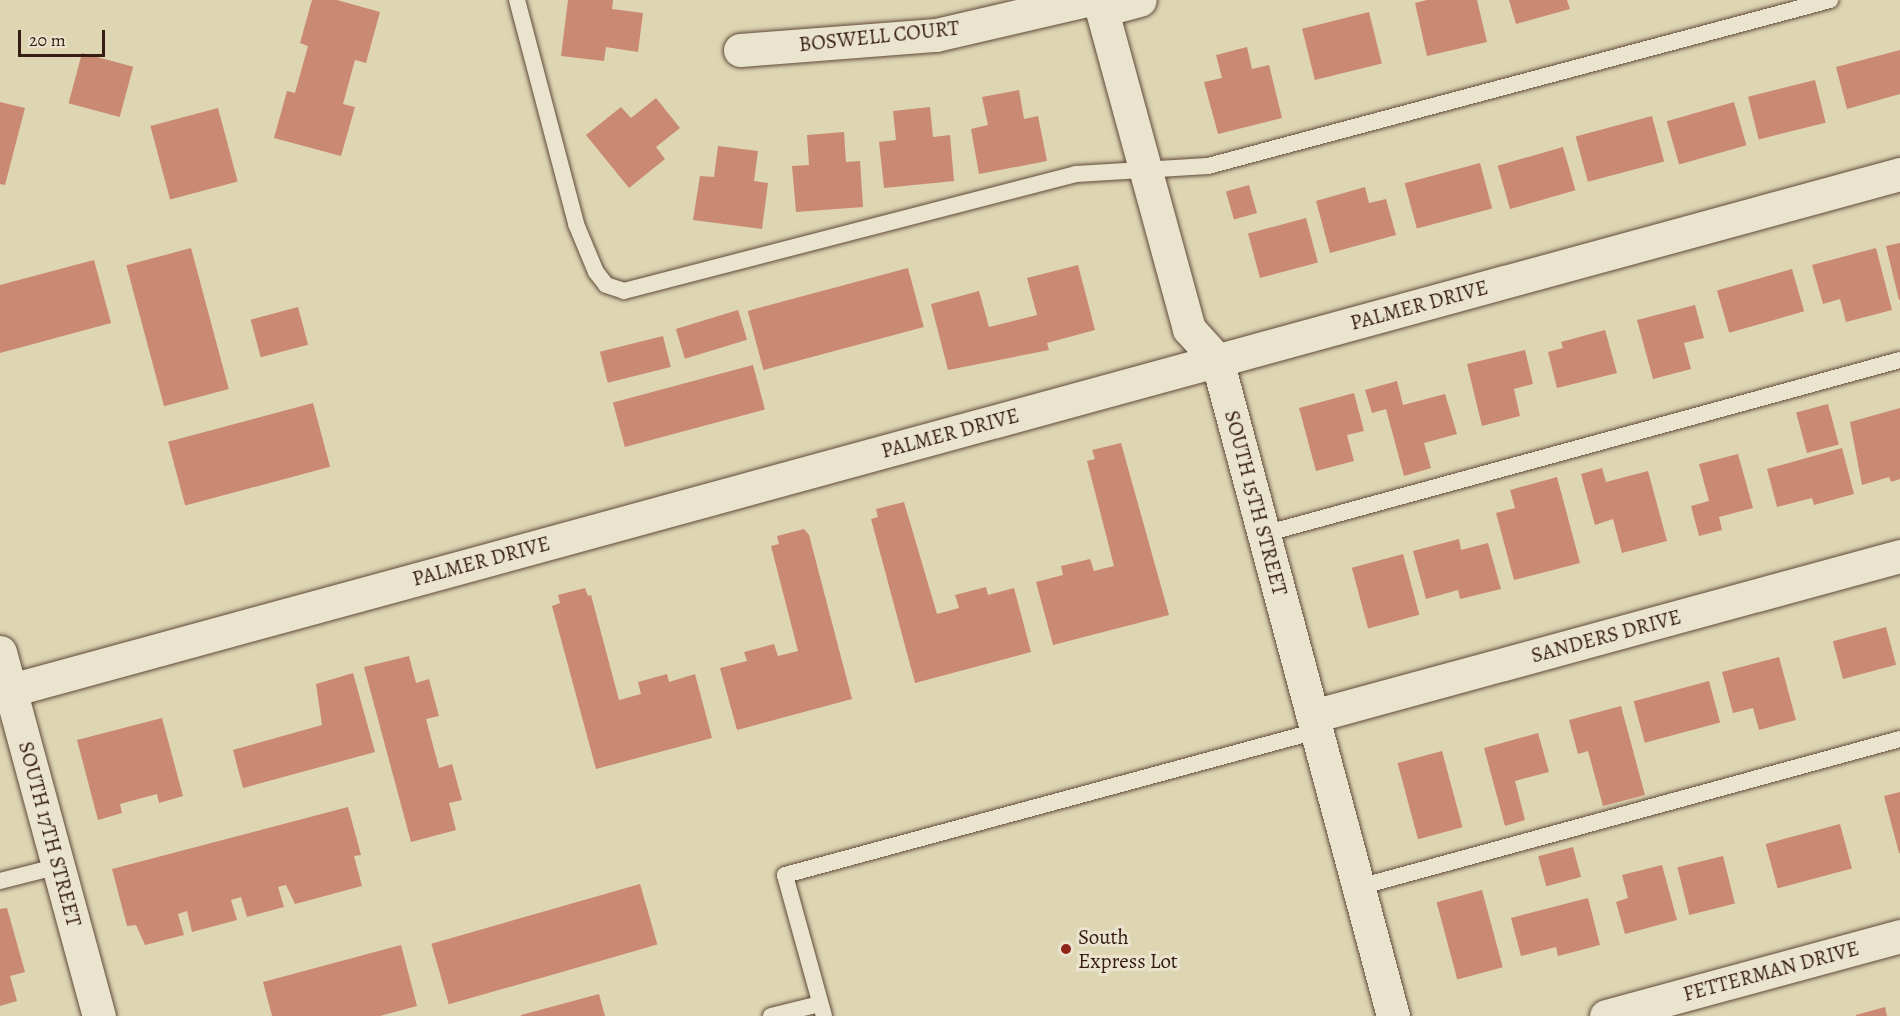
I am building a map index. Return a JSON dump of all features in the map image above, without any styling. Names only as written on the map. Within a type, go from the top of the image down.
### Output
[{"type":"street","name":"BOSWELL COURT","points":[[740,50],[936,35],[1096,3],[1140,0]]},
{"type":"street","name":"SOUTH 15TH STREET","points":[[1096,3],[1190,329],[1217,360],[1393,1016]]},
{"type":"street","name":"PALMER DRIVE","points":[[5,692],[1900,174]]},
{"type":"street","name":"SANDERS DRIVE","points":[[1315,723],[1900,556]]},
{"type":"street","name":"SOUTH 17TH STREET","points":[[0,652],[5,692],[58,866],[99,1016]]},
{"type":"street","name":"FETTERMAN DRIVE","points":[[1606,1016],[1900,936]]},
{"type":"lane","points":[[518,0],[576,224],[596,272],[606,285],[624,291],[1076,174],[1208,166],[1830,0]]},
{"type":"lane","points":[[1264,534],[1900,360]]},
{"type":"lane","points":[[771,1016],[822,1010],[785,875],[1315,723]]},
{"type":"lane","points":[[1359,887],[1900,739]]},
{"type":"lane","points":[[0,881],[58,866]]},
{"type":"building","points":[[312,0],[337,0],[380,12],[366,63],[355,60],[343,104],[355,107],[341,156],[274,138],[287,91],[295,93],[308,46],[300,43]]},
{"type":"building","points":[[568,0],[613,0],[612,9],[643,13],[638,52],[606,47],[604,61],[561,56]]},
{"type":"building","points":[[1427,0],[1477,0],[1487,42],[1427,56],[1415,3]]},
{"type":"building","points":[[1509,0],[1567,0],[1570,9],[1516,24]]},
{"type":"building","points":[[1369,12],[1382,63],[1315,80],[1302,29]]},
{"type":"building","points":[[1247,47],[1252,69],[1269,65],[1282,118],[1218,134],[1204,82],[1222,78],[1216,55]]},
{"type":"building","points":[[1900,50],[1900,94],[1847,109],[1836,67]]},
{"type":"building","points":[[82,53],[133,67],[120,117],[69,103]]},
{"type":"building","points":[[1815,80],[1826,123],[1759,139],[1748,97]]},
{"type":"building","points":[[1019,90],[1024,119],[1038,116],[1047,161],[979,174],[971,129],[988,125],[982,97]]},
{"type":"building","points":[[656,98],[680,128],[656,147],[665,159],[629,188],[586,135],[621,107],[631,118]]},
{"type":"building","points":[[0,102],[25,108],[5,185],[0,184]]},
{"type":"building","points":[[1734,102],[1746,145],[1679,165],[1667,121]]},
{"type":"building","points":[[930,107],[933,137],[950,135],[954,181],[884,188],[879,142],[896,140],[893,111]]},
{"type":"building","points":[[218,108],[238,181],[170,200],[150,126]]},
{"type":"building","points":[[1652,116],[1664,161],[1588,182],[1576,136]]},
{"type":"building","points":[[844,132],[846,162],[860,161],[863,207],[796,212],[792,166],[809,165],[807,135]]},
{"type":"building","points":[[718,146],[758,151],[754,181],[768,183],[762,229],[693,220],[700,176],[714,177]]},
{"type":"building","points":[[1563,147],[1575,190],[1510,209],[1498,166]]},
{"type":"building","points":[[1480,163],[1492,208],[1417,229],[1405,183]]},
{"type":"building","points":[[1249,185],[1257,213],[1234,219],[1226,192]]},
{"type":"building","points":[[1365,187],[1369,203],[1386,199],[1396,235],[1330,253],[1316,201]]},
{"type":"building","points":[[1306,218],[1318,262],[1260,278],[1248,234]]},
{"type":"building","points":[[1900,243],[1900,300],[1899,300],[1886,246]]},
{"type":"building","points":[[191,248],[229,389],[164,406],[126,265]]},
{"type":"building","points":[[1876,248],[1892,310],[1846,322],[1840,299],[1823,304],[1812,265]]},
{"type":"building","points":[[94,260],[111,323],[0,353],[0,285]]},
{"type":"building","points":[[1078,265],[1095,330],[1047,343],[1049,350],[948,370],[931,304],[979,291],[989,327],[1037,315],[1027,278]]},
{"type":"building","points":[[908,268],[924,327],[763,370],[748,311]]},
{"type":"building","points":[[1792,269],[1804,311],[1729,333],[1717,290]]},
{"type":"building","points":[[1695,305],[1704,338],[1684,343],[1691,369],[1653,379],[1637,320]]},
{"type":"building","points":[[298,307],[308,345],[261,357],[251,320]]},
{"type":"building","points":[[738,310],[747,340],[685,359],[676,329]]},
{"type":"building","points":[[1605,330],[1617,373],[1557,388],[1548,352],[1563,348],[1561,342]]},
{"type":"building","points":[[663,336],[671,367],[608,383],[600,352]]},
{"type":"building","points":[[1525,350],[1533,384],[1514,389],[1520,416],[1482,426],[1467,364]]},
{"type":"building","points":[[753,365],[765,409],[625,447],[613,403]]},
{"type":"building","points":[[1397,381],[1403,405],[1445,394],[1457,434],[1424,443],[1431,468],[1404,476],[1386,409],[1372,413],[1365,390]]},
{"type":"building","points":[[1354,393],[1364,431],[1347,435],[1354,461],[1316,471],[1299,408]]},
{"type":"building","points":[[313,403],[330,467],[185,506],[168,442]]},
{"type":"building","points":[[1828,404],[1839,445],[1807,453],[1796,413]]},
{"type":"building","points":[[1900,408],[1900,479],[1891,482],[1889,477],[1862,485],[1850,422]]},
{"type":"building","points":[[1121,443],[1169,615],[1053,645],[1036,582],[1063,575],[1061,566],[1090,559],[1094,571],[1114,566],[1087,461],[1095,459],[1092,450]]},
{"type":"building","points":[[1842,448],[1854,494],[1814,505],[1812,498],[1777,507],[1767,469]]},
{"type":"building","points":[[1738,454],[1753,508],[1719,517],[1722,530],[1699,536],[1691,506],[1709,501],[1699,464]]},
{"type":"building","points":[[1602,468],[1606,482],[1648,471],[1667,541],[1622,553],[1613,519],[1595,525],[1581,474]]},
{"type":"building","points":[[1557,477],[1580,563],[1514,580],[1496,513],[1515,508],[1510,490]]},
{"type":"building","points":[[904,502],[937,614],[959,608],[955,595],[986,587],[988,595],[1014,588],[1031,652],[915,683],[871,519],[878,517],[876,509]]},
{"type":"building","points":[[804,529],[809,535],[852,699],[737,730],[720,668],[747,661],[744,652],[774,644],[778,656],[798,651],[771,546],[779,544],[777,536]]},
{"type":"building","points":[[1459,539],[1461,550],[1488,543],[1501,589],[1460,599],[1458,590],[1426,599],[1413,551]]},
{"type":"building","points":[[1403,554],[1419,615],[1368,629],[1352,568]]},
{"type":"building","points":[[585,588],[588,596],[591,595],[619,700],[641,694],[638,682],[667,674],[669,682],[695,674],[712,738],[596,769],[552,606],[560,603],[558,595]]},
{"type":"building","points":[[1886,627],[1896,665],[1843,679],[1833,641]]},
{"type":"building","points":[[409,656],[416,683],[429,679],[439,716],[426,719],[439,768],[452,764],[462,800],[449,803],[456,830],[411,842],[364,667]]},
{"type":"building","points":[[1779,657],[1796,720],[1759,730],[1753,708],[1733,713],[1722,672]]},
{"type":"building","points":[[353,673],[375,752],[243,788],[233,750],[322,725],[316,684]]},
{"type":"building","points":[[1709,681],[1720,723],[1645,743],[1634,701]]},
{"type":"building","points":[[1621,706],[1645,795],[1603,806],[1588,751],[1578,754],[1569,720]]},
{"type":"building","points":[[162,718],[183,796],[159,803],[157,794],[120,804],[122,813],[98,820],[77,740]]},
{"type":"building","points":[[1538,733],[1549,772],[1515,781],[1525,820],[1505,826],[1484,748]]},
{"type":"building","points":[[1442,751],[1462,827],[1418,839],[1398,763]]},
{"type":"building","points":[[1900,792],[1900,853],[1899,853],[1884,796]]},
{"type":"building","points":[[348,807],[361,855],[354,856],[362,886],[295,904],[286,885],[278,887],[284,907],[247,917],[241,897],[231,900],[237,920],[192,932],[187,911],[178,914],[184,935],[145,945],[136,925],[127,926],[112,869]]},
{"type":"building","points":[[1840,824],[1852,868],[1778,888],[1766,844]]},
{"type":"building","points":[[1573,847],[1581,877],[1546,886],[1538,856]]},
{"type":"building","points":[[1723,856],[1735,904],[1689,915],[1677,867]]},
{"type":"building","points":[[1662,865],[1677,920],[1625,934],[1616,902],[1628,898],[1622,875]]},
{"type":"building","points":[[640,884],[657,945],[449,1004],[431,944]]},
{"type":"building","points":[[1482,890],[1503,967],[1457,979],[1437,902]]},
{"type":"building","points":[[1588,898],[1600,945],[1558,956],[1556,947],[1521,956],[1511,918]]},
{"type":"building","points":[[7,908],[25,972],[10,976],[17,1001],[0,1006],[0,909]]},
{"type":"building","points":[[401,945],[417,1006],[380,1016],[272,1016],[263,982]]},
{"type":"building","points":[[599,994],[605,1016],[521,1016],[521,1015]]},
{"type":"building","points":[[1885,1007],[1887,1016],[1856,1016],[1856,1015]]},
{"type":"place","name":"South Express Lot","points":[[1066,949]]}]
